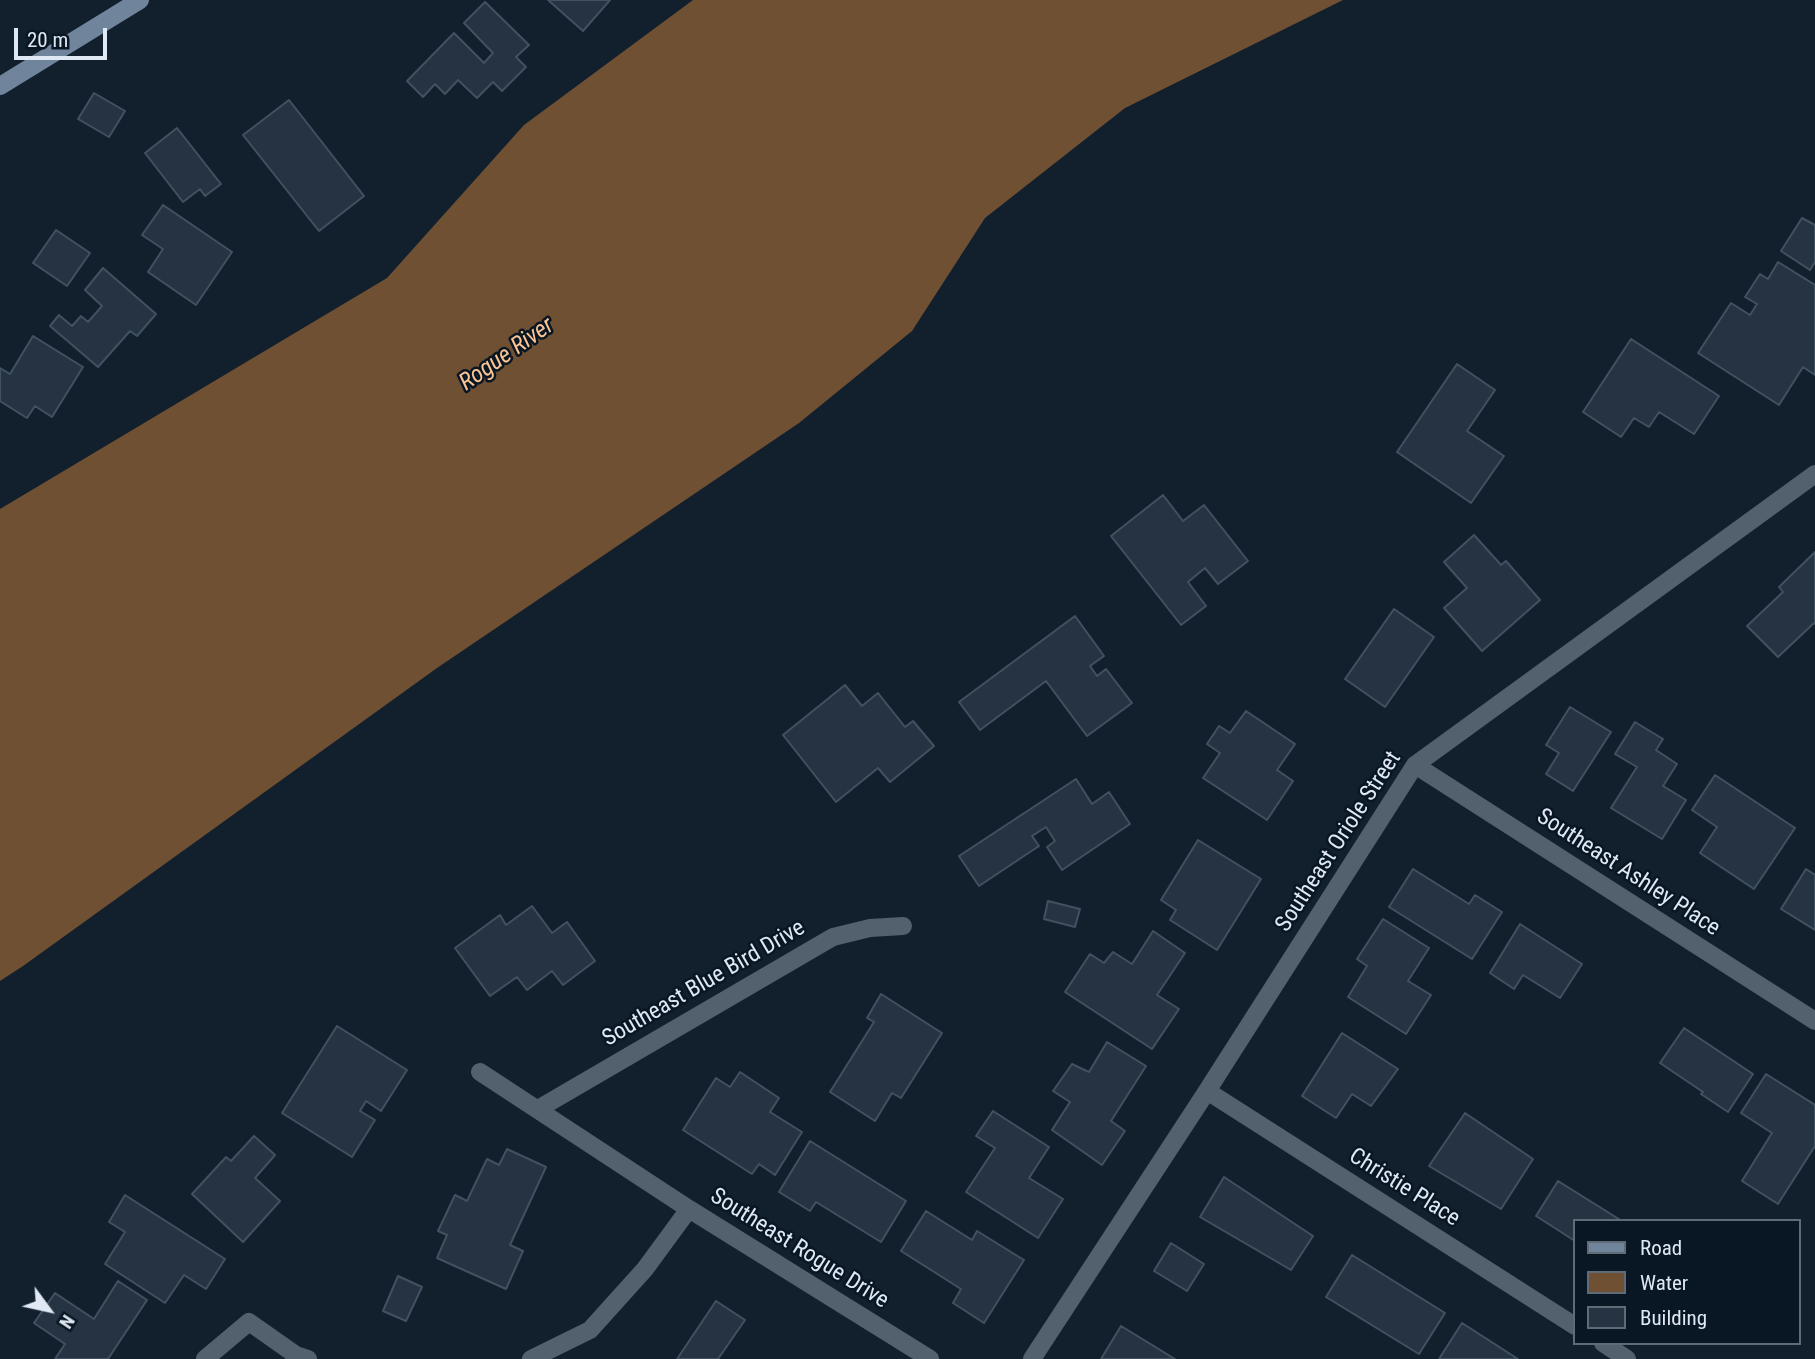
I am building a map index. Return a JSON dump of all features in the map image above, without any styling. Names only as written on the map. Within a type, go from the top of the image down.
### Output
[{"type":"street","points":[[0,86],[140,0]]},
{"type":"street","name":"Southeast Oriole Street","points":[[1032,1359],[1415,765],[1815,474]]},
{"type":"street","name":"Southeast Ashley Place","points":[[1415,765],[1815,1021]]},
{"type":"street","name":"Southeast Blue Bird Drive","points":[[538,1108],[834,937],[870,928],[903,926]]},
{"type":"street","points":[[480,1072],[689,1209]]},
{"type":"street","name":"Christie Place","points":[[1207,1091],[1574,1325]]},
{"type":"street","name":"Southeast Rogue Drive","points":[[531,1359],[590,1330],[645,1269],[689,1209],[930,1359]]},
{"type":"street","points":[[205,1359],[249,1322],[296,1356],[308,1359]]},
{"type":"street","points":[[1606,1345],[1628,1359]]},
{"type":"water","name":"Rogue River","points":[[693,0],[1343,0],[1125,108],[985,218],[912,331],[799,423],[437,668],[0,981],[0,509],[387,278],[524,125]]},
{"type":"building","points":[[548,0],[610,0],[583,31]]},
{"type":"building","points":[[485,2],[529,45],[516,57],[526,67],[502,91],[493,82],[477,98],[458,80],[445,94],[435,84],[423,97],[407,81],[454,33],[484,63],[493,53],[464,23]]},
{"type":"building","points":[[94,93],[125,111],[109,137],[78,119]]},
{"type":"building","points":[[289,100],[364,196],[319,231],[243,135]]},
{"type":"building","points":[[177,128],[221,184],[205,196],[200,189],[183,202],[145,153]]},
{"type":"building","points":[[163,205],[232,252],[196,305],[148,272],[163,249],[142,235]]},
{"type":"building","points":[[1802,218],[1815,225],[1815,262],[1810,270],[1781,251]]},
{"type":"building","points":[[56,230],[90,253],[67,286],[33,263]]},
{"type":"building","points":[[1778,262],[1815,285],[1815,375],[1803,367],[1779,405],[1698,353],[1731,303],[1750,315],[1757,304],[1745,297],[1760,274],[1768,279]]},
{"type":"building","points":[[103,268],[156,314],[137,336],[130,331],[98,367],[50,326],[59,315],[72,326],[81,316],[88,322],[102,306],[85,290]]},
{"type":"building","points":[[33,336],[83,367],[52,417],[35,406],[27,418],[0,401],[0,368],[10,374]]},
{"type":"building","points":[[1631,339],[1719,396],[1694,434],[1659,412],[1649,427],[1634,418],[1621,437],[1583,412]]},
{"type":"building","points":[[1457,364],[1495,390],[1467,431],[1504,456],[1471,503],[1397,452]]},
{"type":"building","points":[[1163,495],[1183,521],[1204,505],[1248,561],[1218,584],[1205,568],[1188,582],[1206,606],[1181,625],[1111,536]]},
{"type":"building","points":[[1474,535],[1501,565],[1506,561],[1540,600],[1482,651],[1444,608],[1467,588],[1444,562]]},
{"type":"building","points":[[1815,552],[1815,624],[1778,657],[1747,626],[1783,592],[1779,587]]},
{"type":"building","points":[[1394,609],[1434,637],[1385,707],[1345,679]]},
{"type":"building","points":[[1075,616],[1104,656],[1090,666],[1097,676],[1106,669],[1132,703],[1087,736],[1046,681],[980,730],[959,702]]},
{"type":"building","points":[[845,685],[862,706],[878,693],[905,727],[913,721],[934,746],[890,782],[878,768],[836,802],[783,735]]},
{"type":"building","points":[[1570,707],[1611,732],[1573,791],[1546,774],[1559,753],[1546,745]]},
{"type":"building","points":[[1246,711],[1295,744],[1277,770],[1293,781],[1267,820],[1203,778],[1220,753],[1207,744],[1219,726],[1230,733]]},
{"type":"building","points":[[1635,722],[1663,739],[1656,750],[1677,764],[1663,786],[1686,800],[1662,839],[1611,808],[1637,767],[1615,754]]},
{"type":"building","points":[[1715,775],[1795,828],[1754,889],[1700,853],[1717,827],[1692,810]]},
{"type":"building","points":[[1076,779],[1092,804],[1109,792],[1130,824],[1062,870],[1047,847],[1055,841],[1046,827],[1032,836],[1039,846],[979,886],[959,856]]},
{"type":"building","points":[[1198,840],[1261,879],[1217,950],[1170,920],[1176,910],[1161,900]]},
{"type":"building","points":[[1413,869],[1469,904],[1475,895],[1502,912],[1472,959],[1389,907]]},
{"type":"building","points":[[1806,869],[1815,875],[1815,930],[1781,909]]},
{"type":"building","points":[[1048,901],[1080,909],[1075,927],[1044,919]]},
{"type":"building","points":[[532,906],[552,933],[567,922],[595,961],[563,985],[552,971],[527,990],[517,977],[490,996],[455,948],[500,915],[506,925]]},
{"type":"building","points":[[1383,919],[1429,948],[1408,981],[1431,995],[1406,1034],[1348,997],[1367,966],[1357,959]]},
{"type":"building","points":[[1520,924],[1582,964],[1560,998],[1523,975],[1514,989],[1490,973]]},
{"type":"building","points":[[1153,931],[1185,953],[1157,995],[1179,1009],[1152,1049],[1065,992],[1090,954],[1104,963],[1113,952],[1132,964]]},
{"type":"building","points":[[881,994],[942,1033],[901,1098],[892,1093],[875,1121],[830,1092],[874,1022],[867,1018]]},
{"type":"building","points":[[337,1026],[407,1070],[381,1111],[366,1101],[360,1111],[375,1120],[352,1157],[282,1113]]},
{"type":"building","points":[[1684,1028],[1753,1074],[1728,1112],[1660,1063]]},
{"type":"building","points":[[1342,1033],[1398,1069],[1371,1106],[1352,1094],[1336,1118],[1302,1096]]},
{"type":"building","points":[[1107,1042],[1146,1066],[1111,1121],[1125,1131],[1102,1165],[1052,1130],[1070,1102],[1053,1091],[1072,1064],[1089,1072]]},
{"type":"building","points":[[740,1072],[779,1098],[770,1112],[802,1132],[775,1175],[759,1164],[752,1174],[683,1130],[716,1078],[730,1087]]},
{"type":"building","points":[[1766,1074],[1815,1105],[1815,1146],[1778,1204],[1742,1181],[1772,1133],[1741,1113]]},
{"type":"building","points":[[993,1111],[1049,1147],[1029,1178],[1063,1199],[1038,1238],[966,1192],[995,1148],[976,1136]]},
{"type":"building","points":[[1465,1113],[1533,1159],[1501,1209],[1429,1166]]},
{"type":"building","points":[[254,1136],[275,1155],[255,1178],[280,1201],[243,1242],[192,1194],[226,1157],[231,1161]]},
{"type":"building","points":[[810,1141],[906,1201],[881,1242],[816,1202],[810,1211],[779,1192]]},
{"type":"building","points":[[507,1149],[546,1167],[510,1245],[523,1251],[506,1289],[437,1258],[447,1235],[438,1231],[455,1195],[467,1201],[487,1159],[499,1165]]},
{"type":"building","points":[[1224,1177],[1313,1236],[1291,1270],[1200,1217]]},
{"type":"building","points":[[1558,1181],[1619,1219],[1574,1219],[1574,1240],[1536,1216]]},
{"type":"building","points":[[125,1195],[225,1259],[206,1289],[184,1275],[165,1303],[105,1264],[125,1232],[109,1222]]},
{"type":"building","points":[[926,1211],[972,1240],[977,1231],[1024,1260],[984,1323],[953,1303],[961,1289],[901,1251]]},
{"type":"building","points":[[1171,1243],[1204,1264],[1187,1291],[1154,1271]]},
{"type":"building","points":[[1352,1255],[1445,1313],[1419,1354],[1326,1297]]},
{"type":"building","points":[[398,1276],[422,1287],[406,1321],[383,1311]]},
{"type":"building","points":[[118,1281],[147,1300],[108,1359],[55,1359],[65,1344],[34,1323],[55,1293],[94,1319]]},
{"type":"building","points":[[716,1301],[745,1320],[718,1359],[677,1359]]},
{"type":"building","points":[[1462,1323],[1518,1359],[1439,1359]]},
{"type":"building","points":[[1121,1326],[1175,1359],[1101,1359]]}]
